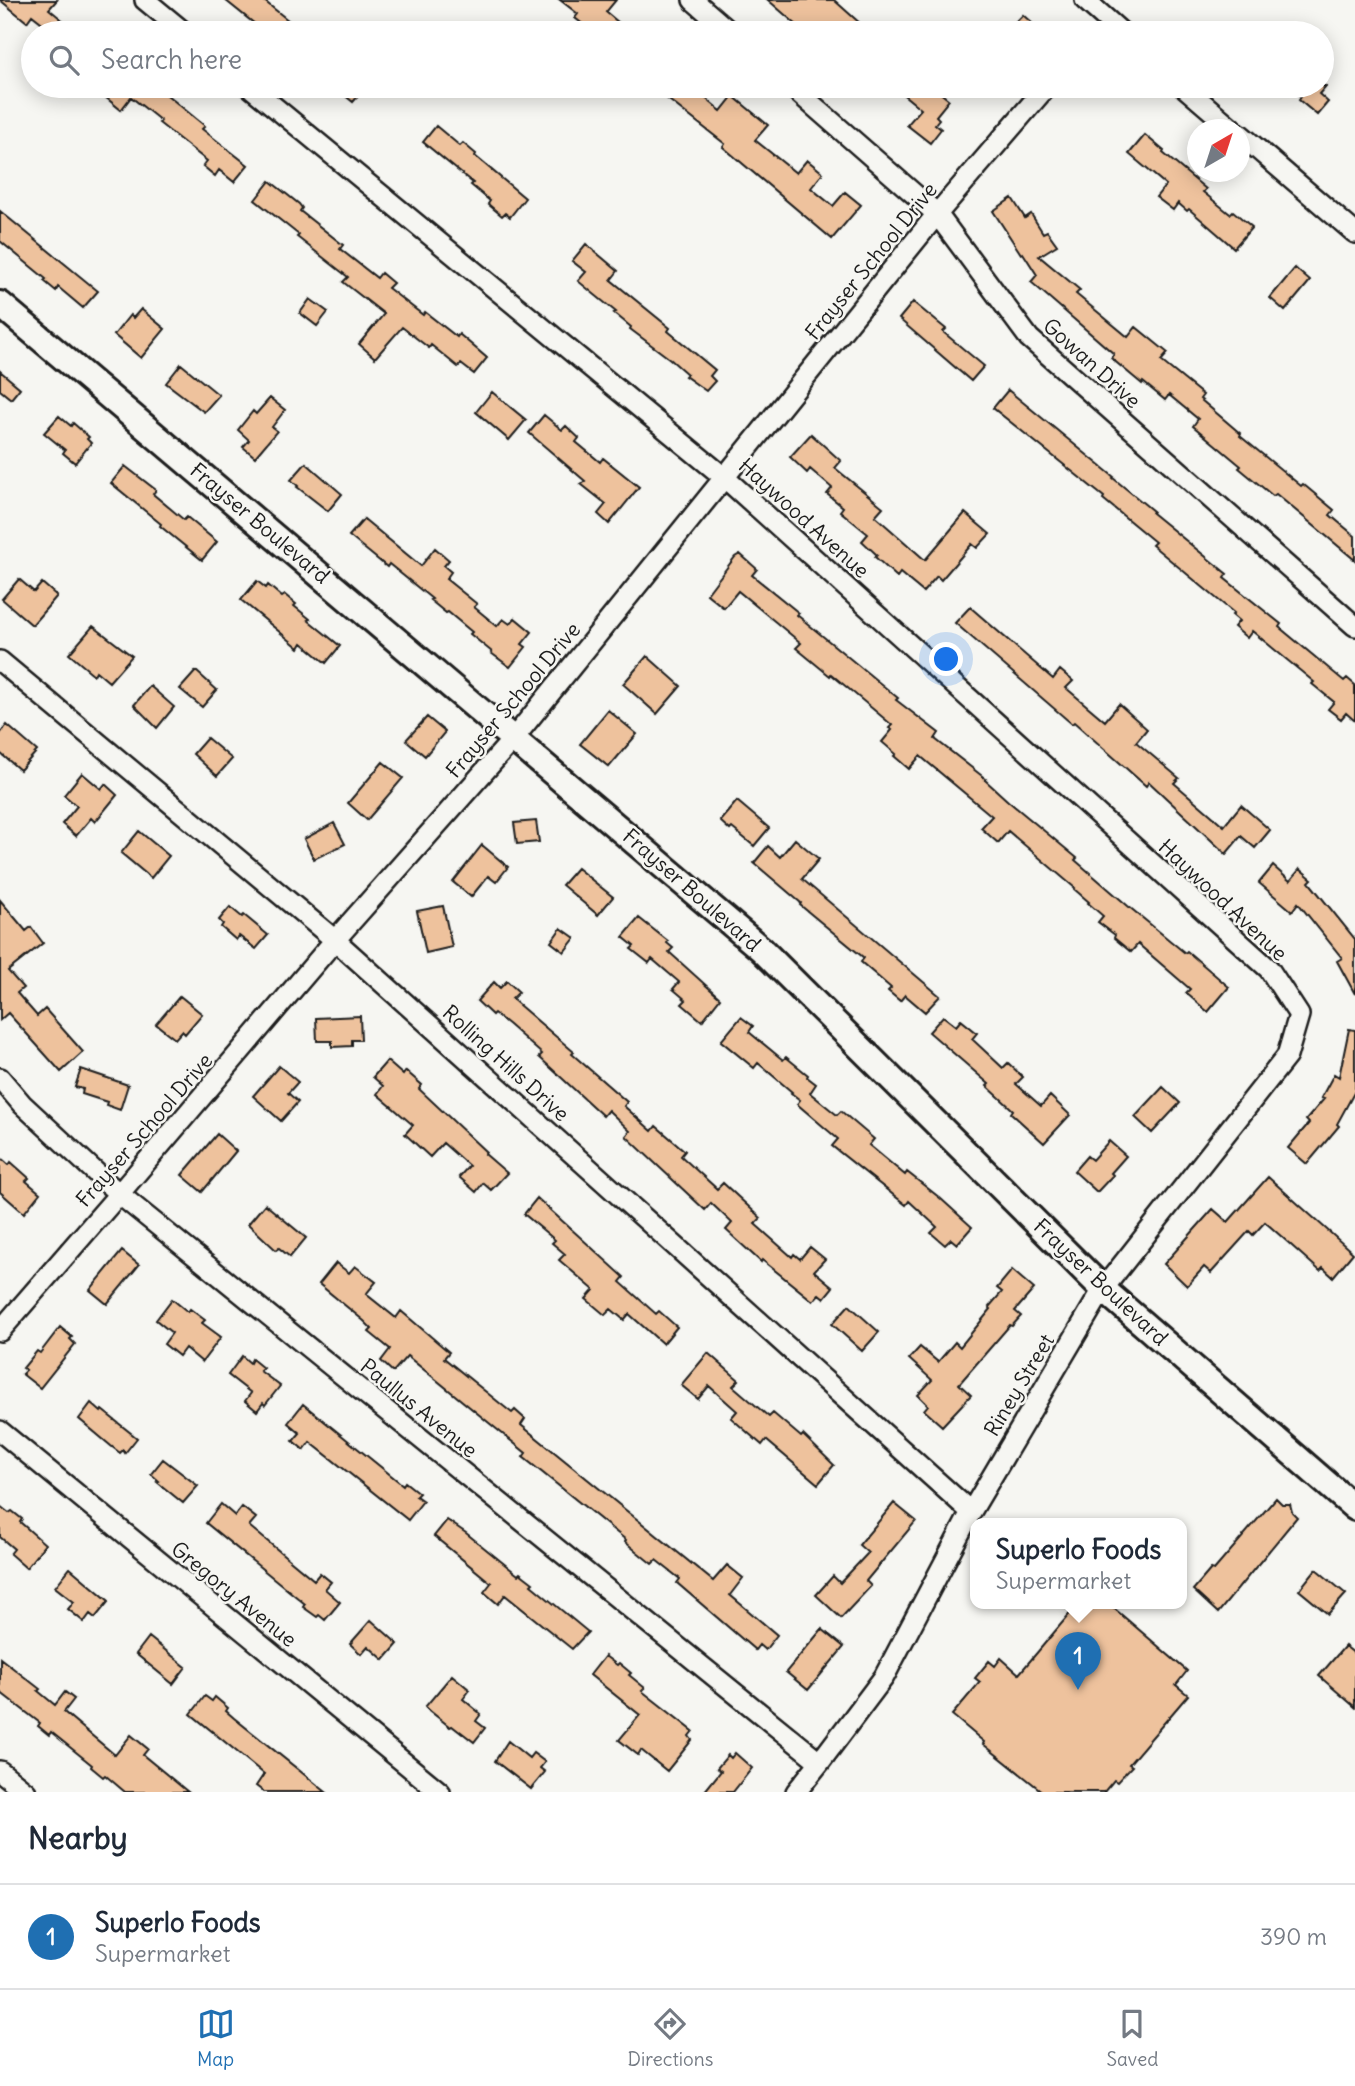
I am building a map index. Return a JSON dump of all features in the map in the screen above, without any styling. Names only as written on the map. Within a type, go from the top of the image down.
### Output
[{"type":"main road","name":"Frayser Boulevard","points":[[0,304],[761,949],[1103,1289],[1355,1508]]},
{"type":"street","points":[[145,0],[170,21]]},
{"type":"street","points":[[692,0],[717,21]]},
{"type":"street","points":[[1086,0],[1096,21]]},
{"type":"street","name":"Haywood Avenue","points":[[264,98],[726,478],[1269,969],[1299,1015]]},
{"type":"street","name":"Gowan Drive","points":[[805,98],[937,214],[1029,338],[1355,626]]},
{"type":"street","name":"Frayser School Drive","points":[[0,1331],[335,940],[514,738],[937,214],[1037,98]]},
{"type":"street","points":[[1197,98],[1221,119]]},
{"type":"street","points":[[1250,143],[1355,233]]},
{"type":"street","name":"Rolling Hills Drive","points":[[0,661],[335,940],[971,1512]]},
{"type":"street","name":"Riney Street","points":[[796,1792],[884,1676],[971,1512],[1103,1289],[1287,1056],[1299,1015]]},
{"type":"street","name":"Paullus Avenue","points":[[0,1078],[22,1104],[119,1194],[820,1762]]},
{"type":"street","name":"Gregory Avenue","points":[[0,1431],[440,1792]]},
{"type":"street","points":[[0,1771],[26,1792]]},
{"type":"building","points":[[0,0],[57,0],[49,9],[64,21],[40,21],[32,15],[26,21]]},
{"type":"building","points":[[225,0],[263,0],[289,21],[251,21]]},
{"type":"building","points":[[560,0],[616,0],[606,12],[617,21],[579,21],[575,18],[578,14]]},
{"type":"building","points":[[768,0],[834,0],[858,21],[792,21]]},
{"type":"building","points":[[1023,15],[1030,21],[1017,21]]},
{"type":"building","points":[[106,98],[130,98],[121,110]]},
{"type":"building","points":[[132,98],[171,98],[205,126],[202,129],[248,165],[234,182],[219,170],[215,176],[203,166],[207,161],[159,123],[161,121]]},
{"type":"building","points":[[666,98],[705,98],[721,111],[731,98],[735,98],[768,125],[755,140],[796,173],[807,160],[823,173],[811,188],[833,206],[845,192],[861,205],[832,239],[723,147],[725,144]]},
{"type":"building","points":[[908,98],[949,100],[936,116],[939,119],[935,124],[941,129],[930,143],[907,125],[921,109]]},
{"type":"building","points":[[1324,98],[1328,102],[1317,115],[1299,100]]},
{"type":"building","points":[[436,126],[460,146],[463,143],[525,198],[510,217],[505,213],[502,216],[488,204],[490,201],[471,185],[473,183],[423,142]]},
{"type":"building","points":[[1145,135],[1187,173],[1187,182],[1198,182],[1206,189],[1203,192],[1230,214],[1233,211],[1252,227],[1234,248],[1189,209],[1187,211],[1178,203],[1173,210],[1156,197],[1166,185],[1129,154]]},
{"type":"building","points":[[270,181],[299,204],[302,208],[300,211],[343,245],[340,249],[377,278],[381,273],[393,283],[388,288],[423,315],[425,312],[457,337],[459,334],[487,358],[474,374],[461,364],[458,367],[431,345],[429,348],[402,327],[375,358],[359,344],[384,314],[343,282],[348,277],[255,200]]},
{"type":"building","points":[[1012,198],[1025,218],[1031,214],[1043,233],[1047,231],[1057,245],[1039,256],[1080,290],[1076,294],[1128,337],[1136,327],[1168,353],[1161,361],[1203,395],[1200,399],[1241,434],[1240,436],[1334,510],[1330,515],[1355,536],[1355,560],[1276,494],[1273,496],[1239,468],[1241,466],[1193,426],[1198,419],[1169,395],[1165,400],[1143,382],[1142,384],[1111,358],[1114,354],[1031,282],[1037,275],[993,211]]},
{"type":"building","points":[[0,211],[98,291],[83,308],[58,287],[56,291],[44,281],[46,279],[0,241]]},
{"type":"building","points":[[586,244],[618,271],[611,280],[670,328],[668,331],[715,370],[710,376],[715,381],[706,391],[630,329],[631,327],[614,313],[616,312],[578,281],[586,272],[572,261]]},
{"type":"building","points":[[1295,268],[1310,281],[1285,311],[1270,298]]},
{"type":"building","points":[[310,299],[328,312],[317,326],[300,313]]},
{"type":"building","points":[[913,302],[946,329],[943,332],[984,366],[971,381],[899,319]]},
{"type":"building","points":[[141,309],[165,329],[141,358],[114,335],[130,315],[133,318]]},
{"type":"building","points":[[181,364],[219,395],[204,412],[166,383]]},
{"type":"building","points":[[0,371],[20,388],[11,399],[0,390]]},
{"type":"building","points":[[1008,390],[1227,574],[1224,578],[1281,624],[1279,627],[1344,681],[1347,678],[1355,685],[1355,721],[1346,713],[1341,719],[1328,709],[1334,702],[1312,684],[1314,682],[1252,631],[1247,638],[1234,627],[1239,621],[1232,615],[1234,613],[1152,545],[1155,542],[1103,499],[1104,497],[993,408]]},
{"type":"building","points":[[492,392],[526,420],[509,440],[476,412]]},
{"type":"building","points":[[270,398],[285,410],[272,427],[277,431],[255,457],[243,447],[249,440],[238,430],[253,411],[256,414]]},
{"type":"building","points":[[544,415],[562,430],[566,426],[579,438],[576,442],[600,462],[603,458],[639,487],[609,524],[598,514],[606,504],[581,484],[585,481],[529,433]]},
{"type":"building","points":[[59,416],[71,426],[73,423],[89,437],[87,439],[91,443],[75,463],[63,453],[65,450],[44,433]]},
{"type":"building","points":[[811,434],[841,461],[835,468],[883,507],[875,516],[925,560],[965,513],[990,534],[977,548],[972,544],[941,580],[937,576],[923,592],[900,573],[897,577],[875,557],[877,555],[862,541],[868,534],[840,511],[843,507],[827,494],[832,488],[810,469],[807,473],[790,457]]},
{"type":"building","points":[[306,463],[342,494],[328,511],[291,480]]},
{"type":"building","points":[[125,466],[156,490],[153,494],[184,520],[187,517],[217,542],[202,560],[111,483]]},
{"type":"building","points":[[364,519],[421,566],[435,548],[449,560],[444,566],[451,572],[446,579],[477,604],[474,607],[497,626],[503,619],[510,624],[515,618],[532,632],[522,644],[526,647],[510,667],[491,653],[448,612],[389,564],[387,567],[349,536]]},
{"type":"building","points":[[740,554],[757,569],[752,575],[898,698],[896,700],[939,733],[935,739],[986,779],[1128,906],[1229,987],[1208,1012],[1186,993],[1190,989],[1138,944],[1131,952],[1114,938],[1115,935],[1098,922],[1103,916],[1075,888],[1008,831],[998,843],[981,828],[992,816],[920,756],[909,769],[894,756],[896,754],[882,742],[892,730],[889,728],[892,725],[796,648],[801,643],[738,591],[724,608],[707,594]]},
{"type":"building","points":[[19,579],[34,592],[42,583],[57,596],[32,625],[2,599]]},
{"type":"building","points":[[257,581],[266,588],[268,585],[282,597],[285,595],[310,619],[308,620],[340,646],[326,663],[302,643],[299,648],[241,600]]},
{"type":"building","points":[[970,607],[1053,679],[1060,670],[1073,681],[1066,688],[1105,721],[1119,704],[1147,729],[1136,742],[1179,778],[1174,783],[1224,826],[1241,805],[1270,830],[1255,848],[1241,836],[1226,854],[1149,782],[1146,786],[955,623]]},
{"type":"building","points":[[93,626],[132,656],[109,682],[96,671],[94,675],[69,654]]},
{"type":"building","points":[[647,656],[681,686],[657,714],[623,684]]},
{"type":"building","points":[[196,671],[217,690],[202,707],[180,689]]},
{"type":"building","points":[[150,686],[174,707],[157,728],[134,705]]},
{"type":"building","points":[[608,710],[637,734],[609,767],[580,744]]},
{"type":"building","points":[[427,717],[445,732],[425,756],[406,740]]},
{"type":"building","points":[[7,725],[37,751],[20,770],[0,753],[0,734]]},
{"type":"building","points":[[207,738],[232,759],[217,776],[193,754]]},
{"type":"building","points":[[383,762],[403,778],[367,820],[348,803]]},
{"type":"building","points":[[82,773],[101,789],[105,784],[117,795],[95,822],[91,818],[76,836],[62,824],[77,806],[64,795]]},
{"type":"building","points":[[737,801],[769,828],[754,846],[720,821]]},
{"type":"building","points":[[536,821],[539,842],[517,844],[514,823]]},
{"type":"building","points":[[334,823],[345,844],[314,859],[304,839]]},
{"type":"building","points":[[139,831],[169,856],[151,878],[121,853]]},
{"type":"building","points":[[795,839],[819,859],[802,879],[940,996],[925,1012],[905,995],[900,1001],[888,991],[891,988],[861,962],[864,958],[754,863],[768,846],[780,857]]},
{"type":"building","points":[[482,845],[508,867],[496,882],[488,876],[471,897],[453,882]]},
{"type":"building","points":[[1273,866],[1290,881],[1300,869],[1312,879],[1309,882],[1355,939],[1355,994],[1337,961],[1342,958],[1298,903],[1292,911],[1259,883]]},
{"type":"building","points":[[577,868],[613,897],[598,915],[562,885]]},
{"type":"building","points":[[0,900],[26,931],[31,927],[43,943],[8,971],[23,988],[17,993],[37,1016],[45,1009],[83,1052],[61,1072],[8,1013],[0,1020]]},
{"type":"building","points":[[443,906],[452,947],[426,953],[417,911]]},
{"type":"building","points":[[230,907],[268,935],[256,949],[239,936],[236,940],[221,927],[223,924],[219,920]]},
{"type":"building","points":[[639,918],[668,941],[673,948],[669,952],[720,998],[702,1021],[682,1004],[686,1000],[673,989],[679,982],[652,959],[649,963],[631,949],[634,946],[623,937]]},
{"type":"building","points":[[561,928],[575,938],[564,952],[551,942]]},
{"type":"building","points":[[507,981],[519,992],[512,999],[574,1052],[572,1054],[627,1102],[624,1106],[652,1131],[656,1126],[685,1151],[681,1156],[717,1189],[723,1183],[761,1218],[755,1224],[792,1257],[794,1254],[800,1259],[810,1247],[825,1259],[814,1271],[833,1287],[824,1298],[819,1294],[813,1301],[762,1260],[761,1262],[726,1230],[732,1223],[711,1203],[705,1210],[626,1136],[630,1131],[608,1110],[603,1116],[539,1057],[542,1054],[477,1001],[494,982],[500,988]]},
{"type":"building","points":[[180,996],[202,1014],[185,1034],[182,1031],[175,1039],[156,1024]]},
{"type":"building","points":[[360,1016],[361,1040],[352,1040],[352,1046],[332,1047],[332,1041],[317,1041],[316,1018]]},
{"type":"building","points":[[943,1016],[956,1026],[961,1020],[977,1033],[972,1039],[1003,1068],[1008,1063],[1023,1077],[1016,1084],[1041,1106],[1050,1096],[1070,1115],[1044,1143],[1011,1113],[1013,1110],[987,1086],[989,1084],[929,1032]]},
{"type":"building","points":[[741,1017],[753,1026],[749,1032],[783,1060],[786,1057],[808,1075],[816,1084],[810,1093],[837,1115],[841,1111],[874,1139],[869,1145],[905,1175],[907,1172],[940,1198],[972,1227],[957,1244],[951,1239],[945,1245],[931,1233],[937,1227],[909,1201],[906,1205],[832,1146],[838,1139],[797,1104],[800,1100],[792,1092],[758,1063],[754,1068],[721,1041]]},
{"type":"building","points":[[1349,1029],[1355,1030],[1355,1091],[1337,1124],[1339,1126],[1307,1164],[1288,1148],[1309,1123],[1306,1120],[1324,1099],[1321,1098],[1334,1074],[1339,1077]]},
{"type":"building","points":[[387,1061],[403,1075],[406,1071],[422,1085],[419,1089],[507,1173],[491,1190],[483,1183],[476,1192],[459,1177],[469,1166],[443,1143],[430,1157],[405,1134],[413,1125],[377,1094],[383,1086],[373,1077]]},
{"type":"building","points":[[279,1066],[298,1082],[288,1093],[298,1102],[281,1121],[253,1096]]},
{"type":"building","points":[[81,1069],[128,1085],[120,1110],[106,1105],[107,1102],[82,1094],[83,1089],[75,1087]]},
{"type":"building","points":[[1163,1087],[1180,1103],[1152,1133],[1135,1117]]},
{"type":"building","points":[[217,1134],[236,1151],[202,1192],[182,1175]]},
{"type":"building","points":[[1109,1141],[1126,1156],[1097,1192],[1074,1171],[1087,1156],[1092,1160]]},
{"type":"building","points":[[0,1157],[9,1165],[11,1162],[29,1178],[26,1181],[40,1193],[24,1213],[0,1192]]},
{"type":"building","points":[[1268,1177],[1353,1253],[1333,1277],[1323,1268],[1320,1271],[1265,1222],[1253,1235],[1249,1231],[1211,1273],[1204,1267],[1187,1286],[1164,1264],[1213,1209],[1228,1222]]},
{"type":"building","points":[[537,1198],[624,1277],[620,1282],[656,1314],[659,1311],[677,1327],[663,1344],[629,1314],[624,1320],[611,1309],[605,1315],[586,1299],[594,1290],[559,1260],[565,1254],[552,1243],[555,1240],[524,1214]]},
{"type":"building","points":[[265,1204],[306,1238],[290,1257],[279,1248],[276,1250],[248,1224]]},
{"type":"building","points":[[122,1251],[139,1265],[107,1304],[90,1290]]},
{"type":"building","points":[[336,1263],[349,1273],[355,1266],[376,1282],[366,1294],[396,1318],[401,1311],[449,1352],[444,1358],[512,1413],[515,1410],[525,1419],[521,1425],[713,1581],[727,1565],[743,1578],[730,1595],[777,1635],[765,1650],[759,1645],[755,1650],[677,1583],[680,1579],[656,1560],[652,1564],[625,1542],[626,1540],[523,1457],[526,1453],[407,1356],[393,1372],[381,1361],[390,1349],[369,1332],[372,1329],[364,1321],[319,1284]]},
{"type":"building","points":[[1012,1270],[1034,1289],[1015,1311],[1021,1316],[959,1384],[971,1395],[942,1426],[924,1410],[928,1405],[918,1395],[932,1380],[909,1359],[920,1347],[938,1362],[955,1342],[960,1347],[991,1309],[989,1307],[1002,1292],[997,1288]]},
{"type":"building","points":[[172,1299],[188,1312],[190,1309],[205,1320],[202,1323],[221,1337],[202,1362],[185,1348],[179,1356],[164,1344],[172,1333],[156,1320]]},
{"type":"building","points":[[849,1305],[879,1332],[862,1351],[832,1324]]},
{"type":"building","points":[[60,1327],[72,1337],[70,1339],[75,1344],[40,1388],[22,1374],[26,1370],[23,1368],[37,1351],[40,1353]]},
{"type":"building","points":[[708,1353],[739,1380],[733,1386],[769,1417],[773,1413],[801,1437],[803,1435],[834,1465],[818,1484],[766,1440],[762,1445],[731,1418],[737,1411],[709,1386],[698,1399],[681,1385]]},
{"type":"building","points":[[242,1356],[250,1363],[252,1359],[263,1368],[260,1371],[280,1386],[257,1411],[245,1401],[251,1393],[228,1375]]},
{"type":"building","points":[[91,1403],[137,1438],[125,1453],[123,1450],[120,1453],[79,1419]]},
{"type":"building","points":[[303,1404],[403,1485],[405,1482],[419,1493],[416,1496],[423,1501],[408,1520],[310,1442],[304,1450],[293,1441],[300,1433],[288,1423]]},
{"type":"building","points":[[163,1459],[198,1486],[183,1503],[151,1474]]},
{"type":"building","points":[[1276,1498],[1282,1504],[1290,1504],[1297,1517],[1218,1613],[1193,1590],[1211,1569],[1214,1570]]},
{"type":"building","points":[[894,1503],[916,1521],[866,1581],[871,1586],[841,1618],[816,1595],[833,1576],[840,1583],[868,1553],[859,1545]]},
{"type":"building","points":[[221,1504],[235,1516],[242,1507],[256,1518],[249,1526],[314,1580],[320,1573],[331,1582],[325,1589],[340,1602],[325,1620],[303,1607],[305,1604],[206,1523]]},
{"type":"building","points":[[0,1506],[22,1519],[20,1522],[45,1544],[26,1568],[10,1554],[14,1549],[0,1537]]},
{"type":"building","points":[[447,1520],[518,1575],[520,1573],[533,1583],[531,1585],[588,1632],[572,1649],[505,1595],[498,1604],[484,1592],[491,1583],[434,1536]]},
{"type":"building","points":[[70,1568],[109,1601],[95,1618],[90,1614],[84,1622],[68,1609],[74,1602],[55,1587]]},
{"type":"building","points":[[1316,1569],[1346,1594],[1328,1614],[1299,1590]]},
{"type":"building","points":[[1074,1609],[1115,1609],[1187,1671],[1176,1685],[1188,1695],[1129,1764],[1132,1766],[1104,1792],[1043,1792],[983,1744],[984,1742],[952,1715],[980,1682],[975,1678],[989,1661],[995,1666],[1001,1658],[1019,1674]]},
{"type":"building","points":[[371,1620],[398,1644],[384,1660],[368,1646],[361,1654],[350,1644]]},
{"type":"building","points":[[822,1629],[844,1647],[808,1690],[786,1672]]},
{"type":"building","points":[[149,1637],[186,1667],[173,1684],[136,1654]]},
{"type":"building","points":[[1345,1646],[1355,1654],[1355,1707],[1319,1676]]},
{"type":"building","points":[[605,1656],[631,1673],[629,1675],[645,1688],[642,1691],[693,1731],[689,1736],[692,1740],[667,1771],[641,1750],[638,1755],[619,1740],[640,1715],[590,1675]]},
{"type":"building","points":[[0,1658],[40,1689],[38,1691],[55,1705],[65,1692],[74,1699],[64,1712],[115,1755],[131,1735],[148,1749],[143,1755],[188,1792],[125,1792],[105,1775],[103,1777],[92,1765],[51,1732],[49,1735],[38,1726],[40,1723],[0,1692]]},
{"type":"building","points":[[452,1675],[470,1690],[463,1699],[481,1714],[476,1721],[485,1728],[474,1742],[425,1707]]},
{"type":"building","points":[[205,1696],[212,1701],[215,1697],[228,1708],[226,1711],[234,1718],[326,1792],[264,1792],[256,1786],[264,1774],[191,1714]]},
{"type":"building","points":[[508,1741],[529,1758],[533,1753],[545,1762],[540,1768],[545,1772],[531,1789],[495,1761]]},
{"type":"building","points":[[735,1753],[752,1768],[733,1792],[704,1792],[721,1771],[717,1768],[728,1755],[731,1758]]},
{"type":"place","name":"Superlo Foods","points":[[1078,1690]]}]
